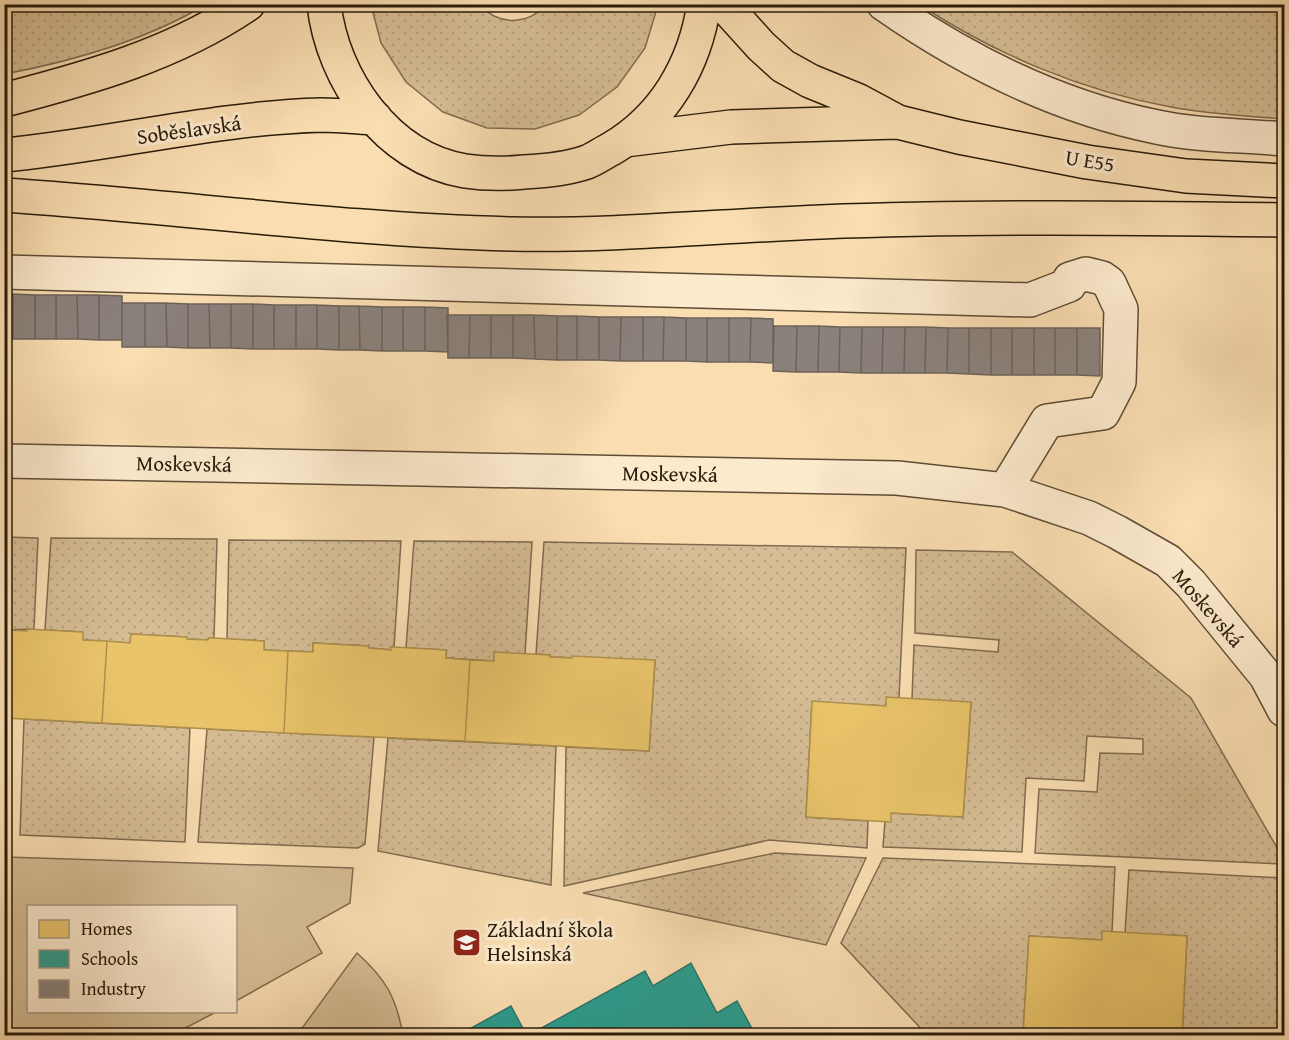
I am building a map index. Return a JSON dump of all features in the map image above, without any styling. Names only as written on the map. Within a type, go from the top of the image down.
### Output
[{"type":"main road","points":[[4,100],[94,75],[175,45],[223,22],[248,4]]},
{"type":"main road","points":[[324,4],[329,35],[340,67],[355,94],[375,118],[409,148],[434,161],[463,171],[494,174],[551,171],[588,162],[625,140],[670,96],[695,46],[704,4]]},
{"type":"main road","points":[[723,4],[761,46],[783,66],[810,81],[859,101],[898,122]]},
{"type":"main road","name":"Soběslavská","points":[[4,155],[65,149],[257,120],[322,115],[375,118]]},
{"type":"main road","points":[[625,140],[731,127],[898,122]]},
{"type":"main road","name":"U E55","points":[[898,122],[969,140],[1087,162],[1186,176],[1284,180]]},
{"type":"main road","points":[[4,195],[400,230],[513,234],[609,233],[820,222],[1008,217],[1284,220]]},
{"type":"street","points":[[884,4],[922,31],[974,60],[1026,86],[1076,105],[1159,128],[1203,134],[1284,139]]},
{"type":"street","points":[[4,272],[1030,300],[1069,285],[1070,279],[1075,276],[1096,275],[1109,283],[1121,309],[1119,382],[1103,413],[1047,421],[1005,490]]},
{"type":"street","name":"Moskevská","points":[[4,460],[897,478],[1005,490],[1089,518],[1168,561],[1275,670],[1284,710]]},
{"type":"shaded area","points":[[5,4],[205,5],[158,29],[108,48],[56,63],[5,74]]},
{"type":"shaded area","points":[[371,5],[480,5],[496,17],[513,20],[530,16],[546,5],[658,5],[645,48],[617,87],[579,115],[535,129],[487,128],[443,112],[406,82],[381,43]]},
{"type":"shaded area","points":[[920,5],[1284,5],[1284,119],[1185,109],[1138,100],[1072,81],[1009,55]]},
{"type":"shaded area","points":[[4,537],[38,538],[34,629],[5,630]]},
{"type":"shaded area","points":[[51,538],[217,539],[214,638],[187,639],[186,637],[131,634],[130,643],[83,640],[82,632],[45,630]]},
{"type":"shaded area","points":[[229,540],[401,541],[394,647],[391,647],[391,650],[368,646],[313,643],[313,652],[264,650],[264,641],[227,639]]},
{"type":"shaded area","points":[[414,541],[532,542],[525,654],[494,653],[494,661],[446,658],[446,650],[406,648]]},
{"type":"shaded area","points":[[544,542],[906,548],[899,698],[887,698],[886,706],[812,702],[806,817],[868,821],[867,848],[769,840],[564,886],[566,747],[649,751],[655,661],[550,657],[550,655],[536,654]]},
{"type":"shaded area","points":[[916,550],[1012,552],[1191,698],[1284,860],[1284,864],[1035,853],[1039,789],[1097,792],[1100,753],[1143,754],[1143,739],[1087,736],[1084,781],[1026,778],[1022,852],[883,847],[885,821],[891,813],[963,817],[971,703],[912,699],[914,645],[998,652],[999,640],[915,633]]},
{"type":"shaded area","points":[[4,718],[10,719],[5,811]]},
{"type":"shaded area","points":[[24,719],[190,728],[185,842],[20,835]]},
{"type":"shaded area","points":[[207,729],[374,737],[365,844],[358,848],[198,842]]},
{"type":"shaded area","points":[[388,738],[556,746],[551,885],[378,851]]},
{"type":"shaded area","points":[[775,853],[866,858],[826,945],[583,893]]},
{"type":"shaded area","points":[[5,857],[353,868],[350,903],[307,927],[322,953],[237,1000],[237,905],[27,905],[27,1013],[214,1013],[172,1035],[5,1035]]},
{"type":"shaded area","points":[[883,858],[1115,867],[1112,932],[1102,940],[1029,936],[1023,1035],[927,1035],[841,943]]},
{"type":"shaded area","points":[[1129,870],[1284,878],[1284,1035],[1182,1035],[1187,936],[1125,933]]},
{"type":"shaded area","points":[[357,953],[375,971],[388,990],[397,1010],[403,1035],[297,1035]]},
{"type":"building: Homes","points":[[4,628],[5,630],[83,632],[83,640],[107,641],[102,723],[4,718]]},
{"type":"building: Homes","points":[[131,634],[187,637],[187,639],[264,641],[264,650],[288,651],[284,733],[102,723],[107,641],[130,643]]},
{"type":"building: Homes","points":[[313,643],[368,646],[391,650],[390,647],[446,650],[446,658],[470,660],[465,741],[284,733],[288,651],[313,652]]},
{"type":"building: Homes","points":[[494,652],[550,655],[550,657],[655,660],[649,751],[465,741],[470,660],[494,661]]},
{"type":"building: Homes","points":[[886,697],[971,702],[963,817],[891,813],[891,822],[806,817],[812,701],[886,706]]},
{"type":"building: Homes","points":[[1102,931],[1187,936],[1182,1036],[1023,1036],[1029,936],[1102,940]]},
{"type":"building: Schools","points":[[691,963],[717,1013],[737,1001],[756,1036],[527,1036],[645,971],[653,986]]},
{"type":"building: Schools","points":[[511,1006],[527,1036],[457,1036]]},
{"type":"building: Industry","points":[[4,294],[13,294],[13,339],[4,338]]},
{"type":"building: Industry","points":[[13,294],[35,295],[35,339],[13,339]]},
{"type":"building: Industry","points":[[35,295],[56,295],[56,339],[35,339]]},
{"type":"building: Industry","points":[[56,295],[77,295],[78,339],[56,339]]},
{"type":"building: Industry","points":[[77,295],[99,295],[99,340],[78,339]]},
{"type":"building: Industry","points":[[99,295],[122,296],[122,340],[99,340]]},
{"type":"building: Industry","points":[[122,303],[145,303],[145,347],[122,347]]},
{"type":"building: Industry","points":[[145,303],[166,303],[167,347],[145,347]]},
{"type":"building: Industry","points":[[166,303],[188,304],[188,348],[167,347]]},
{"type":"building: Industry","points":[[188,304],[209,304],[210,348],[188,348]]},
{"type":"building: Industry","points":[[209,304],[231,304],[231,348],[210,348]]},
{"type":"building: Industry","points":[[231,304],[253,304],[253,349],[231,348]]},
{"type":"building: Industry","points":[[253,304],[274,305],[274,349],[253,349]]},
{"type":"building: Industry","points":[[274,305],[296,305],[296,349],[274,349]]},
{"type":"building: Industry","points":[[296,305],[317,305],[317,349],[296,349]]},
{"type":"building: Industry","points":[[317,305],[339,306],[339,350],[317,349]]},
{"type":"building: Industry","points":[[339,306],[359,306],[360,350],[339,350]]},
{"type":"building: Industry","points":[[359,306],[382,307],[382,351],[360,350]]},
{"type":"building: Industry","points":[[382,307],[403,307],[403,351],[382,351]]},
{"type":"building: Industry","points":[[403,307],[425,307],[425,351],[403,351]]},
{"type":"building: Industry","points":[[425,307],[448,308],[448,352],[425,351]]},
{"type":"building: Industry","points":[[447,315],[470,315],[469,358],[448,358]]},
{"type":"building: Industry","points":[[470,315],[491,315],[491,358],[469,358]]},
{"type":"building: Industry","points":[[491,315],[513,315],[513,358],[491,358]]},
{"type":"building: Industry","points":[[513,315],[534,315],[535,359],[513,358]]},
{"type":"building: Industry","points":[[534,315],[557,316],[557,360],[535,359]]},
{"type":"building: Industry","points":[[557,316],[577,316],[577,360],[557,360]]},
{"type":"building: Industry","points":[[577,316],[599,317],[599,360],[577,360]]},
{"type":"building: Industry","points":[[599,317],[621,317],[620,361],[599,360]]},
{"type":"building: Industry","points":[[621,317],[643,317],[643,361],[620,361]]},
{"type":"building: Industry","points":[[643,317],[664,317],[663,361],[643,361]]},
{"type":"building: Industry","points":[[664,317],[686,318],[686,361],[663,361]]},
{"type":"building: Industry","points":[[686,318],[707,318],[707,362],[686,361]]},
{"type":"building: Industry","points":[[707,318],[729,318],[729,362],[707,362]]},
{"type":"building: Industry","points":[[729,318],[751,318],[750,362],[729,362]]},
{"type":"building: Industry","points":[[751,318],[773,319],[773,363],[750,362]]},
{"type":"building: Industry","points":[[774,326],[797,326],[796,372],[773,371]]},
{"type":"building: Industry","points":[[797,326],[819,326],[818,372],[796,372]]},
{"type":"building: Industry","points":[[819,326],[840,327],[839,372],[818,372]]},
{"type":"building: Industry","points":[[840,327],[862,327],[861,373],[839,372]]},
{"type":"building: Industry","points":[[862,327],[883,327],[882,373],[861,373]]},
{"type":"building: Industry","points":[[883,327],[905,327],[904,373],[882,373]]},
{"type":"building: Industry","points":[[905,327],[926,327],[925,373],[904,373]]},
{"type":"building: Industry","points":[[926,327],[948,328],[947,373],[925,373]]},
{"type":"building: Industry","points":[[948,328],[969,328],[969,374],[947,373]]},
{"type":"building: Industry","points":[[969,328],[991,328],[991,375],[969,374]]},
{"type":"building: Industry","points":[[991,328],[1012,328],[1012,375],[991,375]]},
{"type":"building: Industry","points":[[1012,328],[1034,328],[1034,375],[1012,375]]},
{"type":"building: Industry","points":[[1034,328],[1055,328],[1055,375],[1034,375]]},
{"type":"building: Industry","points":[[1055,328],[1077,328],[1077,375],[1055,375]]},
{"type":"building: Industry","points":[[1077,328],[1100,328],[1100,376],[1077,375]]},
{"type":"place","name":"Základní škola Helsinská","points":[[466,942]]}]
